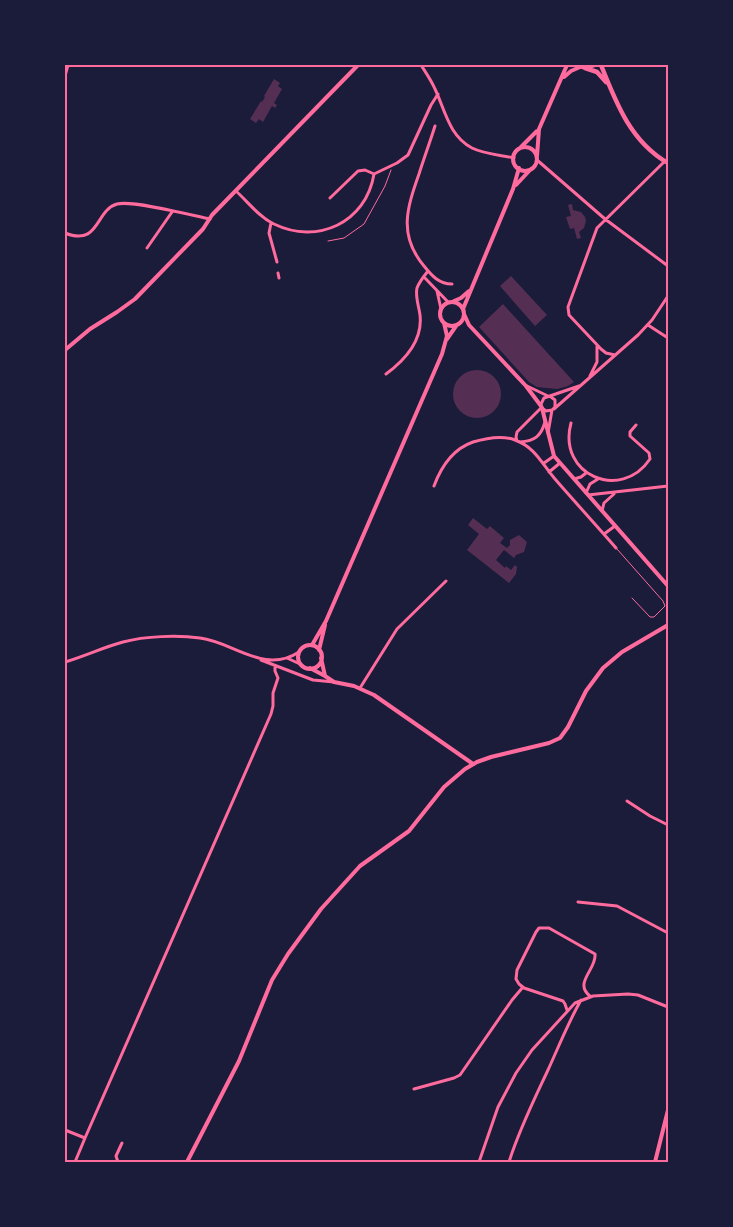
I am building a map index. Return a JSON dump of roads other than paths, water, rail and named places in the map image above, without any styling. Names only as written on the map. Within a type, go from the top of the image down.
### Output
[{"type":"main road","points":[[581,67],[594,65]]},
{"type":"main road","points":[[601,65],[617,105],[634,133],[650,150],[667,162]]},
{"type":"main road","points":[[581,67],[597,72],[608,84]]},
{"type":"street","points":[[65,76],[68,65]]},
{"type":"street","points":[[65,350],[135,299],[203,229],[210,218],[236,190],[358,65]]},
{"type":"street","points":[[421,65],[438,94],[450,124],[462,141],[480,151],[514,158]]},
{"type":"street","points":[[531,169],[519,168],[515,164],[514,158],[518,150],[539,129],[568,65]]},
{"type":"street","points":[[561,81],[571,71],[581,67]]},
{"type":"street","points":[[330,198],[358,170],[374,174],[408,155],[438,94]]},
{"type":"street","points":[[435,126],[409,204],[407,216],[408,232],[419,260],[428,271],[442,282],[452,284]]},
{"type":"street","points":[[513,189],[531,169],[537,158],[539,129]]},
{"type":"street","points":[[518,150],[527,147],[533,150],[537,158],[605,219],[668,266]]},
{"type":"street","points":[[615,355],[604,352],[570,317],[567,309],[594,234],[605,219],[667,162]]},
{"type":"street","points":[[446,341],[464,312],[470,290],[513,189],[519,168]]},
{"type":"street","points":[[236,190],[271,223],[289,230],[304,232],[321,231],[337,226],[349,219],[363,204],[371,190],[374,174]]},
{"type":"street","points":[[65,233],[77,237],[89,233],[109,209],[118,204],[133,204],[210,218]]},
{"type":"street","points":[[147,248],[172,212]]},
{"type":"street","points":[[271,223],[269,233],[277,262]]},
{"type":"street","points":[[386,374],[406,357],[417,340],[420,320],[416,291],[428,271]]},
{"type":"street","points":[[278,273],[279,278]]},
{"type":"street","points":[[424,277],[450,302],[459,304],[469,325],[548,412],[553,410],[582,385],[648,325],[668,296]]},
{"type":"street","points":[[440,308],[461,298],[470,290]]},
{"type":"street","points":[[312,645],[326,621],[443,353],[447,333],[440,316],[437,291]]},
{"type":"street","points":[[444,323],[450,326],[458,324],[469,325]]},
{"type":"street","points":[[648,325],[668,338]]},
{"type":"street","points":[[587,380],[596,364],[597,345]]},
{"type":"street","points":[[582,385],[542,400],[545,422],[554,456],[668,586]]},
{"type":"street","points":[[526,386],[550,397],[556,402],[548,433]]},
{"type":"street","points":[[542,407],[517,432],[516,437],[533,450],[549,472],[616,548]]},
{"type":"street","points":[[434,486],[449,459],[463,447],[477,441],[497,438],[530,441],[541,433],[545,422]]},
{"type":"street","points":[[571,423],[569,435],[570,450],[578,465],[586,473],[609,481],[628,478],[639,471],[651,458],[649,453],[630,436],[630,432],[636,425]]},
{"type":"street","points":[[544,463],[554,456]]},
{"type":"street","points":[[549,472],[560,463]]},
{"type":"street","points":[[574,479],[586,473]]},
{"type":"street","points":[[587,494],[590,484],[599,479]]},
{"type":"street","points":[[587,494],[617,493],[668,486]]},
{"type":"street","points":[[602,511],[606,501],[617,493]]},
{"type":"street","points":[[604,534],[615,526]]},
{"type":"street","points":[[360,688],[397,629],[446,580]]},
{"type":"street","points":[[325,676],[319,650],[326,621]]},
{"type":"street","points":[[187,1162],[239,1061],[270,984],[312,920],[356,870],[407,833],[419,821],[446,785],[473,764],[511,751],[549,743],[560,738],[568,727],[586,691],[603,668],[622,652],[668,625]]},
{"type":"street","points":[[65,662],[127,641],[177,637],[210,640],[315,680],[360,688],[473,764]]},
{"type":"street","points":[[258,659],[286,658],[299,652],[304,646],[312,645],[319,650]]},
{"type":"street","points":[[299,652],[298,659],[302,665]]},
{"type":"street","points":[[286,658],[310,668],[334,682]]},
{"type":"street","points":[[310,668],[319,664],[321,658]]},
{"type":"street","points":[[75,1162],[271,714],[273,693],[278,677],[274,671],[275,666]]},
{"type":"street","points":[[628,801],[650,816],[668,825]]},
{"type":"street","points":[[578,902],[617,906],[668,933]]},
{"type":"street","points":[[567,1010],[562,1001],[523,987],[516,980],[516,972],[539,928],[545,927],[595,954],[595,960],[583,984],[584,991],[590,996]]},
{"type":"street","points":[[414,1089],[460,1075],[510,1002],[523,987]]},
{"type":"street","points":[[479,1162],[499,1104],[516,1073],[529,1054],[567,1010],[581,999],[590,996],[630,994],[668,1007]]},
{"type":"street","points":[[509,1162],[534,1096],[546,1075],[565,1028],[581,999]]},
{"type":"street","points":[[655,1162],[668,1110]]},
{"type":"street","points":[[65,1130],[85,1138]]},
{"type":"street","points":[[118,1162],[116,1157],[122,1142]]},
{"type":"lane","points":[[616,548],[663,601],[665,606],[654,616],[650,617],[632,598]]}]
